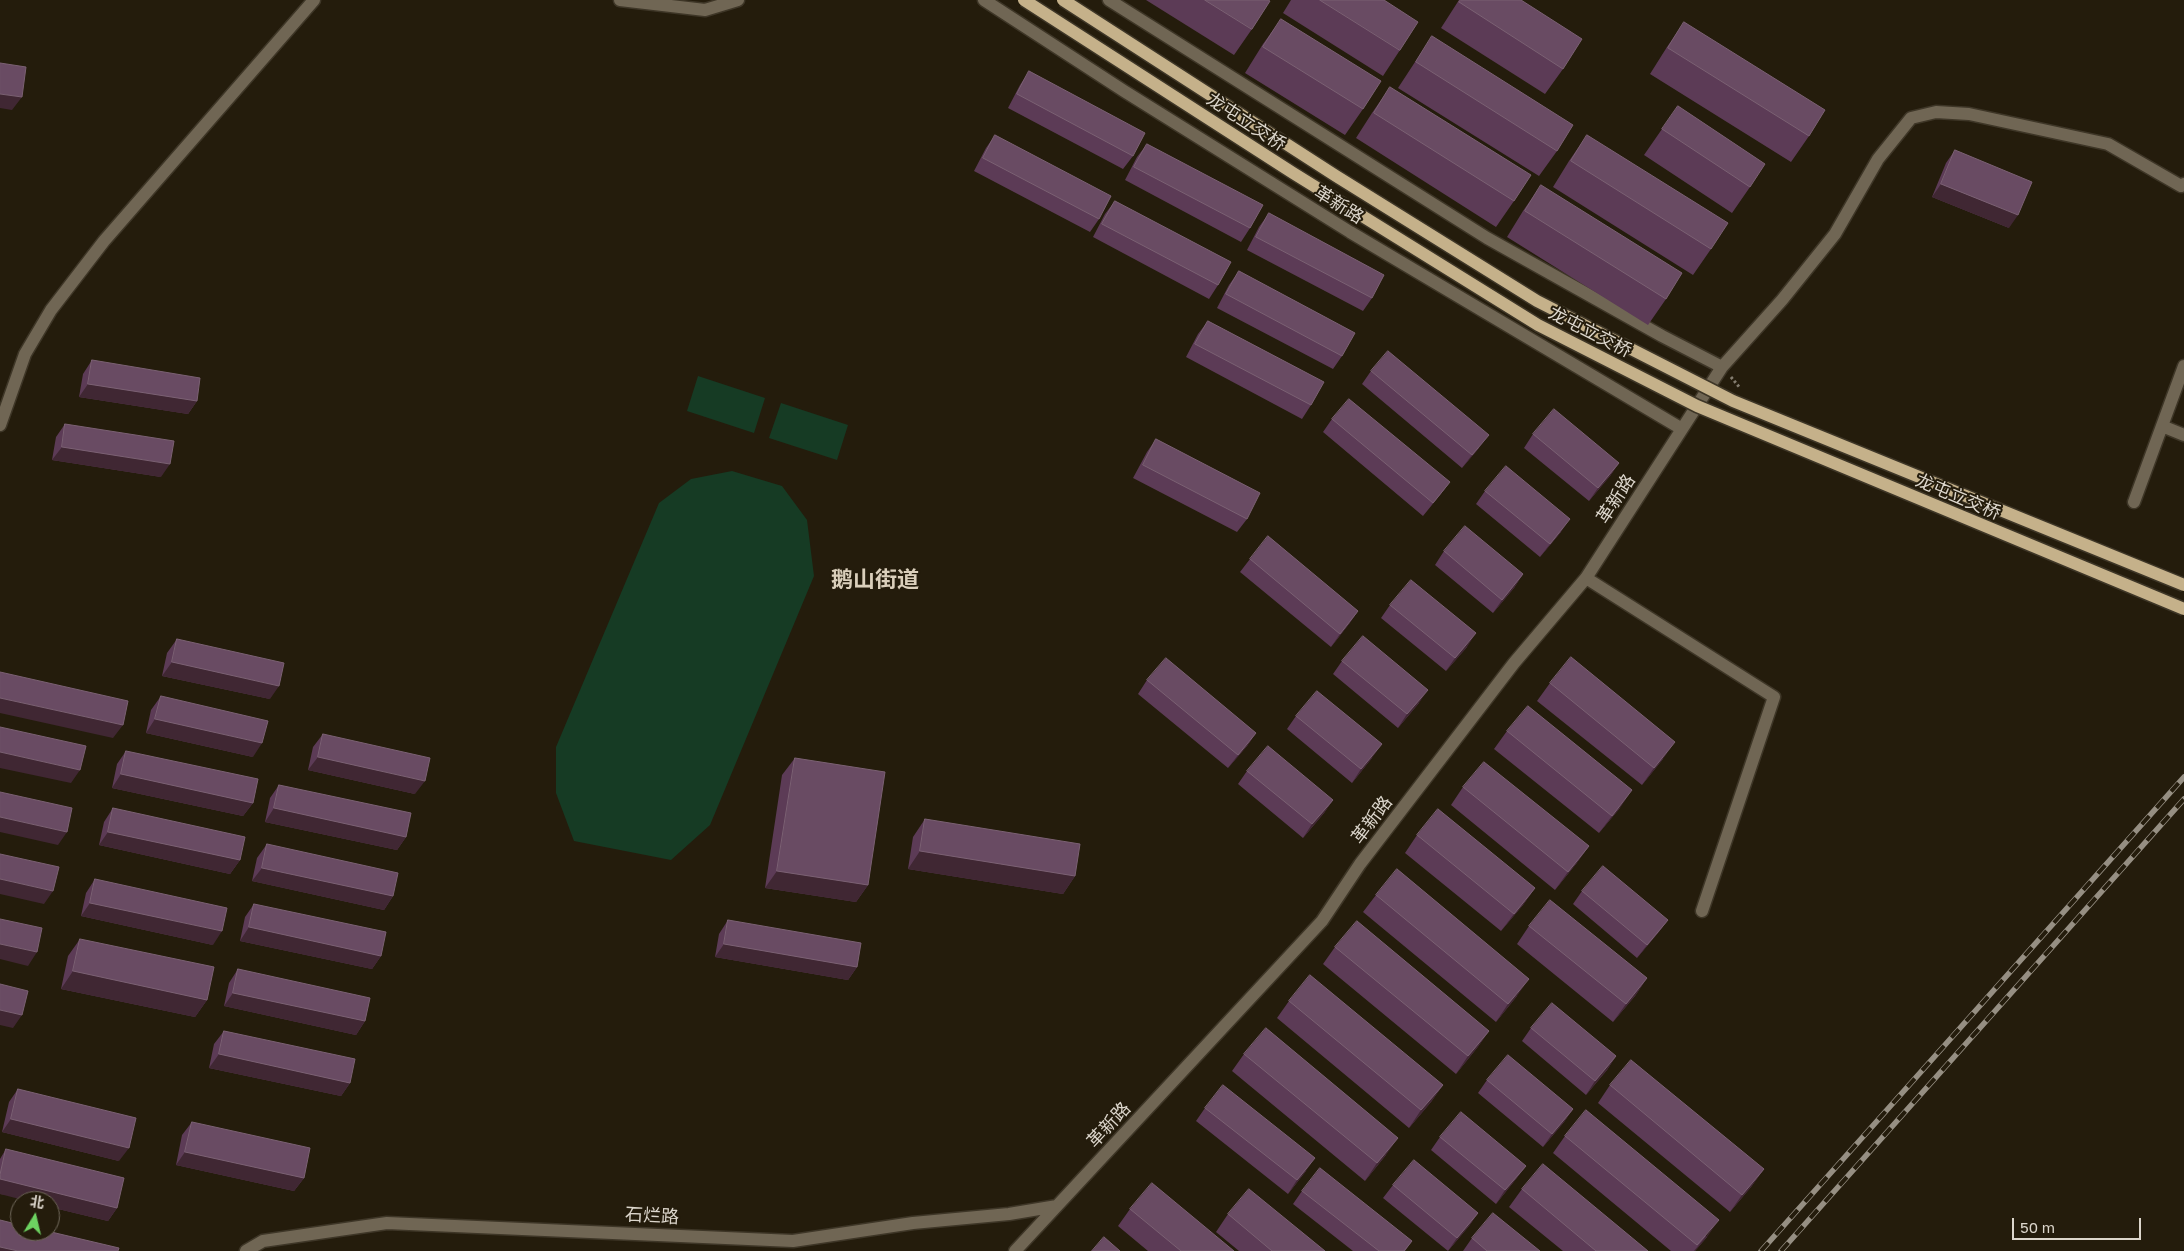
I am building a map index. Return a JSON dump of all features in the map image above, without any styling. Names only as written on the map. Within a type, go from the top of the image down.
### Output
[{"type":"main road","name":"龙屯立交桥","points":[[1024,0],[1293,174],[1538,325],[1697,406],[2184,609]]},
{"type":"main road","name":"龙屯立交桥","points":[[1063,0],[1336,176],[1537,301],[1734,401],[2184,585]]},
{"type":"street","points":[[0,425],[25,354],[51,310],[104,241],[314,0]]},
{"type":"street","points":[[620,0],[705,10],[738,0]]},
{"type":"street","name":"革新路","points":[[984,0],[1124,91],[1350,232],[1682,429]]},
{"type":"street","points":[[1109,0],[1488,238],[1662,336],[1722,367]]},
{"type":"street","name":"革新路","points":[[1014,1251],[1322,922],[1360,864],[1514,663],[1586,578],[1722,367],[1782,300],[1835,234],[1878,159],[1911,118],[1936,112],[1969,114],[2108,144],[2183,188]]},
{"type":"street","points":[[2134,502],[2184,366]]},
{"type":"street","points":[[2162,426],[2184,435]]},
{"type":"street","points":[[1586,578],[1774,697],[1702,911]]},
{"type":"street","name":"石烂路","points":[[246,1251],[263,1241],[386,1223],[793,1241],[913,1223],[1010,1214],[1057,1206]]},
{"type":"green space","points":[[698,376],[765,398],[754,433],[687,411]]},
{"type":"green space","points":[[781,403],[848,425],[837,460],[769,438]]},
{"type":"green space","points":[[732,471],[782,486],[807,520],[814,576],[710,825],[671,860],[574,841],[556,793],[556,747],[659,503],[691,479]]},
{"type":"building","points":[[1205,0],[1268,0],[1270,1],[1252,29]]},
{"type":"building","points":[[1320,0],[1384,0],[1418,22],[1400,50]]},
{"type":"building","points":[[1461,0],[1521,0],[1582,39],[1563,69],[1459,2]]},
{"type":"building","points":[[1281,19],[1381,81],[1363,109],[1263,47]]},
{"type":"building","points":[[1684,22],[1825,110],[1809,136],[1668,48]]},
{"type":"building","points":[[1432,36],[1573,125],[1557,151],[1416,62]]},
{"type":"building","points":[[0,63],[26,67],[22,97],[0,94]]},
{"type":"building","points":[[1029,71],[1145,133],[1133,156],[1017,94]]},
{"type":"building","points":[[1390,87],[1531,175],[1514,201],[1374,113]]},
{"type":"building","points":[[1678,106],[1765,164],[1750,187],[1662,129]]},
{"type":"building","points":[[995,135],[1111,196],[1099,219],[983,158]]},
{"type":"building","points":[[1587,135],[1728,223],[1711,249],[1571,161]]},
{"type":"building","points":[[1147,144],[1263,205],[1250,228],[1134,167]]},
{"type":"building","points":[[1955,150],[2032,182],[2018,215],[1941,184]]},
{"type":"building","points":[[1541,185],[1682,273],[1666,299],[1525,211]]},
{"type":"building","points":[[1115,201],[1231,262],[1218,285],[1102,224]]},
{"type":"building","points":[[1269,213],[1384,275],[1372,298],[1256,237]]},
{"type":"building","points":[[1239,271],[1355,333],[1342,356],[1226,294]]},
{"type":"building","points":[[1208,321],[1324,382],[1311,405],[1195,344]]},
{"type":"building","points":[[1388,351],[1489,435],[1472,455],[1371,371]]},
{"type":"building","points":[[92,360],[200,378],[197,401],[88,384]]},
{"type":"building","points":[[1349,399],[1450,482],[1433,503],[1332,419]]},
{"type":"building","points":[[1554,409],[1619,463],[1598,488],[1533,434]]},
{"type":"building","points":[[65,424],[174,441],[170,464],[62,447]]},
{"type":"building","points":[[1156,439],[1260,493],[1247,519],[1143,465]]},
{"type":"building","points":[[1506,466],[1570,519],[1550,544],[1485,491]]},
{"type":"building","points":[[1465,526],[1523,574],[1502,600],[1444,551]]},
{"type":"building","points":[[1268,536],[1358,611],[1340,634],[1250,559]]},
{"type":"building","points":[[1411,580],[1476,633],[1455,658],[1390,605]]},
{"type":"building","points":[[1363,636],[1428,690],[1407,714],[1342,661]]},
{"type":"building","points":[[177,639],[284,663],[279,686],[172,662]]},
{"type":"building","points":[[1571,657],[1675,742],[1654,768],[1550,683]]},
{"type":"building","points":[[1166,658],[1256,733],[1238,755],[1147,680]]},
{"type":"building","points":[[0,672],[128,701],[123,725],[0,698]]},
{"type":"building","points":[[1317,691],[1382,744],[1361,769],[1296,716]]},
{"type":"building","points":[[161,696],[268,721],[262,743],[155,719]]},
{"type":"building","points":[[1528,706],[1632,790],[1612,816],[1507,731]]},
{"type":"building","points":[[0,727],[86,746],[80,770],[0,752]]},
{"type":"building","points":[[323,734],[430,758],[425,781],[318,757]]},
{"type":"building","points":[[1268,746],[1333,800],[1312,824],[1247,771]]},
{"type":"building","points":[[126,751],[258,779],[253,803],[121,774]]},
{"type":"building","points":[[795,758],[885,772],[868,885],[777,871]]},
{"type":"building","points":[[1484,762],[1589,846],[1568,872],[1463,787]]},
{"type":"building","points":[[279,785],[411,813],[406,837],[274,808]]},
{"type":"building","points":[[0,792],[72,808],[67,832],[0,817]]},
{"type":"building","points":[[113,808],[245,837],[240,860],[108,832]]},
{"type":"building","points":[[1438,809],[1535,888],[1514,914],[1417,835]]},
{"type":"building","points":[[925,819],[1080,844],[1075,876],[920,851]]},
{"type":"building","points":[[267,844],[398,873],[393,896],[262,868]]},
{"type":"building","points":[[0,854],[59,867],[53,891],[0,879]]},
{"type":"building","points":[[1603,866],[1668,920],[1647,945],[1582,891]]},
{"type":"building","points":[[1397,869],[1529,979],[1508,1004],[1376,895]]},
{"type":"building","points":[[95,879],[227,908],[222,931],[90,903]]},
{"type":"building","points":[[1550,900],[1647,978],[1626,1004],[1529,926]]},
{"type":"building","points":[[254,904],[386,932],[381,956],[249,927]]},
{"type":"building","points":[[0,919],[42,928],[37,952],[0,944]]},
{"type":"building","points":[[728,920],[861,943],[857,967],[724,944]]},
{"type":"building","points":[[1357,921],[1489,1031],[1468,1056],[1335,947]]},
{"type":"building","points":[[80,939],[214,967],[207,1000],[73,971]]},
{"type":"building","points":[[238,969],[370,998],[365,1021],[233,993]]},
{"type":"building","points":[[1310,975],[1443,1085],[1421,1110],[1289,1001]]},
{"type":"building","points":[[0,984],[28,991],[22,1015],[0,1010]]},
{"type":"building","points":[[1552,1003],[1616,1056],[1595,1081],[1531,1028]]},
{"type":"building","points":[[1266,1028],[1398,1138],[1377,1163],[1244,1054]]},
{"type":"building","points":[[224,1031],[355,1059],[350,1083],[219,1054]]},
{"type":"building","points":[[1508,1055],[1573,1109],[1552,1134],[1487,1080]]},
{"type":"building","points":[[1631,1060],[1764,1169],[1742,1195],[1610,1085]]},
{"type":"building","points":[[1223,1085],[1315,1158],[1297,1180],[1205,1108]]},
{"type":"building","points":[[18,1089],[136,1118],[129,1148],[11,1119]]},
{"type":"building","points":[[1586,1110],[1719,1220],[1697,1245],[1565,1136]]},
{"type":"building","points":[[1461,1112],[1526,1166],[1505,1190],[1440,1137]]},
{"type":"building","points":[[192,1122],[310,1148],[304,1178],[185,1152]]},
{"type":"building","points":[[6,1149],[124,1178],[117,1208],[60,1194],[60,1191],[48,1191],[0,1179]]},
{"type":"building","points":[[1414,1160],[1478,1213],[1457,1238],[1393,1185]]},
{"type":"building","points":[[1543,1164],[1648,1251],[1596,1251],[1522,1189]]},
{"type":"building","points":[[1320,1168],[1412,1241],[1404,1251],[1379,1251],[1302,1191]]},
{"type":"building","points":[[1152,1183],[1234,1251],[1181,1251],[1130,1209]]},
{"type":"building","points":[[1249,1189],[1325,1251],[1272,1251],[1228,1214]]},
{"type":"building","points":[[1493,1213],[1540,1251],[1487,1251],[1472,1238]]},
{"type":"building","points":[[0,1220],[10,1222],[10,1241],[60,1241],[60,1234],[119,1248],[118,1251],[18,1251],[0,1247]]},
{"type":"building","points":[[1104,1237],[1120,1251],[1092,1251]]},
{"type":"railway","points":[[1761,1251],[2184,777]]},
{"type":"railway","points":[[1781,1251],[2184,799]]},
{"type":"district","name":"鹅山街道","points":[[875,580]]}]
